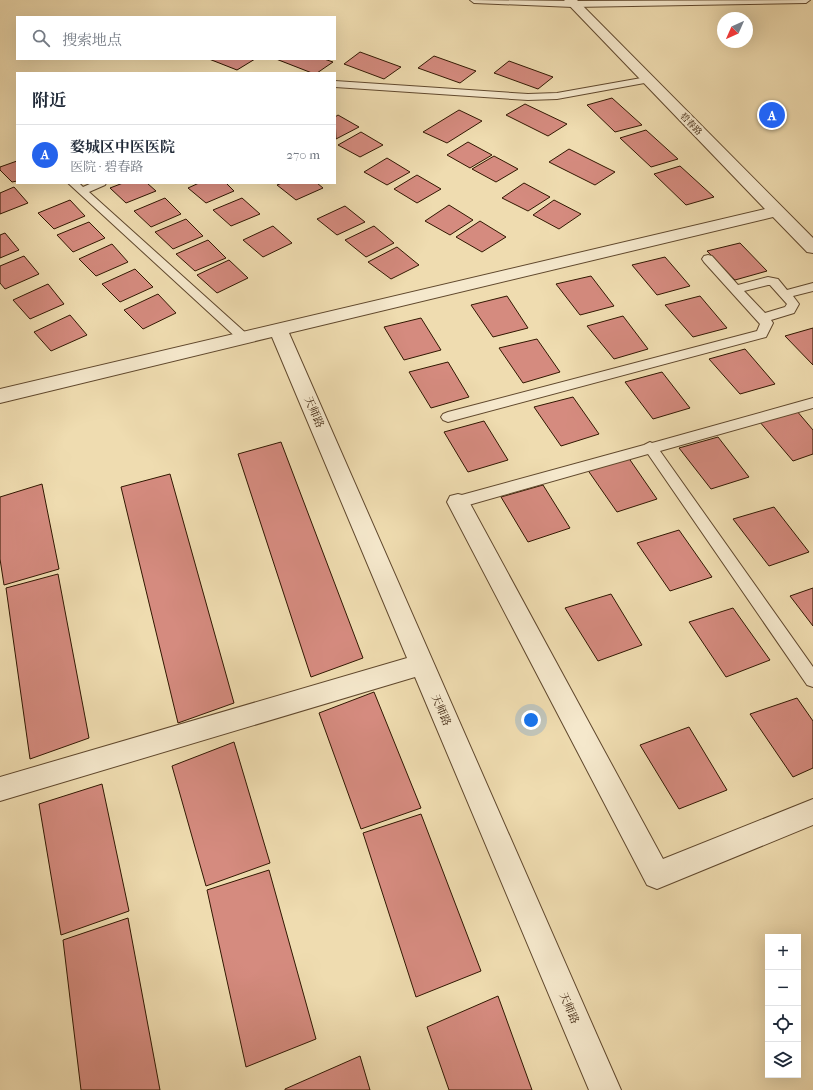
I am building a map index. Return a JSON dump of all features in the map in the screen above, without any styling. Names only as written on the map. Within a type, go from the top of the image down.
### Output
[{"type":"street","name":"碧春路","points":[[571,2],[813,248]]},
{"type":"street","points":[[0,396],[776,211]]},
{"type":"street","name":"天师路","points":[[278,330],[605,1090]]},
{"type":"street","points":[[458,502],[656,875],[813,812]]},
{"type":"street","points":[[0,790],[422,664]]},
{"type":"lane","points":[[474,0],[571,2],[806,0]]},
{"type":"lane","points":[[336,84],[528,97],[557,96],[647,80]]},
{"type":"lane","points":[[77,187],[95,184]]},
{"type":"lane","points":[[77,187],[244,338]]},
{"type":"lane","points":[[448,417],[762,334],[768,323],[708,259]]},
{"type":"lane","points":[[736,289],[768,281],[774,282],[793,304],[790,310],[762,318]]},
{"type":"lane","points":[[785,294],[813,288]]},
{"type":"lane","points":[[458,502],[813,403]]},
{"type":"lane","points":[[650,448],[813,680]]},
{"type":"building","points":[[360,52],[401,67],[384,79],[344,64]]},
{"type":"building","points":[[434,56],[476,71],[460,83],[418,68]]},
{"type":"building","points":[[212,60],[253,60],[237,70]]},
{"type":"building","points":[[279,60],[327,60],[333,62],[318,72],[309,72]]},
{"type":"building","points":[[509,61],[553,77],[538,89],[494,73]]},
{"type":"building","points":[[612,98],[642,125],[615,132],[587,105]]},
{"type":"building","points":[[525,104],[567,124],[548,136],[506,115]]},
{"type":"building","points":[[459,110],[482,121],[447,143],[423,132]]},
{"type":"building","points":[[338,115],[359,127],[336,139],[336,116]]},
{"type":"building","points":[[646,130],[678,159],[651,167],[620,138]]},
{"type":"building","points":[[361,132],[383,145],[360,157],[338,145]]},
{"type":"building","points":[[468,142],[492,155],[470,168],[447,155]]},
{"type":"building","points":[[569,149],[615,172],[595,185],[549,162]]},
{"type":"building","points":[[494,156],[518,169],[496,182],[472,169]]},
{"type":"building","points":[[387,158],[410,172],[387,185],[364,172]]},
{"type":"building","points":[[16,161],[16,181],[12,182],[0,170],[0,167]]},
{"type":"building","points":[[680,166],[714,197],[686,205],[654,174]]},
{"type":"building","points":[[417,175],[441,189],[417,203],[394,189]]},
{"type":"building","points":[[524,183],[550,197],[528,211],[502,198]]},
{"type":"building","points":[[120,184],[148,184],[156,191],[126,203],[110,188]]},
{"type":"building","points":[[197,184],[227,184],[234,191],[206,203],[188,188]]},
{"type":"building","points":[[318,184],[323,188],[296,200],[277,185]]},
{"type":"building","points":[[14,187],[28,203],[0,214],[0,193]]},
{"type":"building","points":[[165,198],[181,214],[151,227],[134,211]]},
{"type":"building","points":[[242,198],[260,214],[231,226],[213,210]]},
{"type":"building","points":[[70,200],[85,216],[54,229],[38,213]]},
{"type":"building","points":[[554,200],[581,214],[559,229],[533,215]]},
{"type":"building","points":[[449,205],[473,220],[450,235],[425,221]]},
{"type":"building","points":[[345,206],[365,222],[337,235],[317,219]]},
{"type":"building","points":[[186,219],[203,236],[173,249],[155,232]]},
{"type":"building","points":[[480,221],[506,237],[482,252],[456,237]]},
{"type":"building","points":[[89,222],[105,238],[73,252],[57,235]]},
{"type":"building","points":[[273,226],[292,243],[263,257],[243,240]]},
{"type":"building","points":[[374,226],[394,243],[366,257],[345,240]]},
{"type":"building","points":[[5,233],[19,250],[0,258],[0,235]]},
{"type":"building","points":[[208,240],[226,258],[195,271],[176,254]]},
{"type":"building","points":[[740,243],[767,271],[735,280],[707,251]]},
{"type":"building","points":[[112,244],[128,262],[96,276],[79,259]]},
{"type":"building","points":[[397,247],[419,265],[391,279],[368,262]]},
{"type":"building","points":[[24,256],[39,274],[5,289],[0,283],[0,266]]},
{"type":"building","points":[[665,257],[690,286],[657,295],[632,265]]},
{"type":"building","points":[[229,260],[248,278],[217,293],[197,275]]},
{"type":"building","points":[[135,269],[153,287],[120,302],[102,284]]},
{"type":"building","points":[[591,276],[614,306],[580,315],[556,284]]},
{"type":"building","points":[[48,284],[64,304],[30,319],[13,300]]},
{"type":"building","points":[[158,294],[176,313],[143,329],[124,310]]},
{"type":"building","points":[[507,296],[528,328],[493,337],[471,305]]},
{"type":"building","points":[[700,296],[727,328],[693,337],[665,305]]},
{"type":"building","points":[[70,315],[87,335],[51,351],[34,332]]},
{"type":"building","points":[[623,316],[648,349],[614,359],[587,326]]},
{"type":"building","points":[[421,318],[441,350],[404,360],[384,327]]},
{"type":"building","points":[[813,328],[813,365],[785,336]]},
{"type":"building","points":[[537,339],[560,372],[523,383],[499,348]]},
{"type":"building","points":[[745,349],[775,384],[740,394],[709,359]]},
{"type":"building","points":[[448,362],[469,397],[431,408],[409,372]]},
{"type":"building","points":[[662,372],[690,408],[653,419],[625,382]]},
{"type":"building","points":[[573,397],[599,434],[561,446],[534,407]]},
{"type":"building","points":[[796,410],[813,430],[813,454],[793,461],[759,421]]},
{"type":"building","points":[[484,421],[508,460],[468,472],[444,432]]},
{"type":"building","points":[[718,437],[749,477],[711,489],[679,448]]},
{"type":"building","points":[[281,442],[363,658],[311,677],[238,454]]},
{"type":"building","points":[[628,457],[657,499],[617,512],[587,469]]},
{"type":"building","points":[[170,474],[234,703],[178,723],[121,487]]},
{"type":"building","points":[[42,484],[59,569],[4,585],[0,559],[0,497]]},
{"type":"building","points":[[543,485],[570,528],[528,542],[501,497]]},
{"type":"building","points":[[774,507],[809,552],[769,566],[733,519]]},
{"type":"building","points":[[679,530],[712,577],[670,591],[637,543]]},
{"type":"building","points":[[58,574],[89,738],[30,759],[6,588]]},
{"type":"building","points":[[813,588],[813,626],[790,596]]},
{"type":"building","points":[[611,594],[642,645],[598,661],[565,608]]},
{"type":"building","points":[[733,608],[770,660],[726,677],[689,622]]},
{"type":"building","points":[[374,692],[421,808],[361,829],[319,713]]},
{"type":"building","points":[[797,698],[813,721],[813,768],[793,777],[750,714]]},
{"type":"building","points":[[689,727],[727,790],[679,809],[640,745]]},
{"type":"building","points":[[234,742],[270,863],[206,886],[172,766]]},
{"type":"building","points":[[102,784],[129,911],[61,935],[39,804]]},
{"type":"building","points":[[421,814],[481,971],[416,997],[363,833]]},
{"type":"building","points":[[269,870],[316,1039],[246,1067],[207,890]]},
{"type":"building","points":[[128,918],[160,1090],[81,1090],[63,940]]},
{"type":"building","points":[[498,996],[532,1090],[449,1090],[427,1027]]},
{"type":"building","points":[[360,1056],[370,1090],[285,1090],[285,1089]]},
{"type":"place","name":"婺城区中医医院","points":[[772,115]]}]
